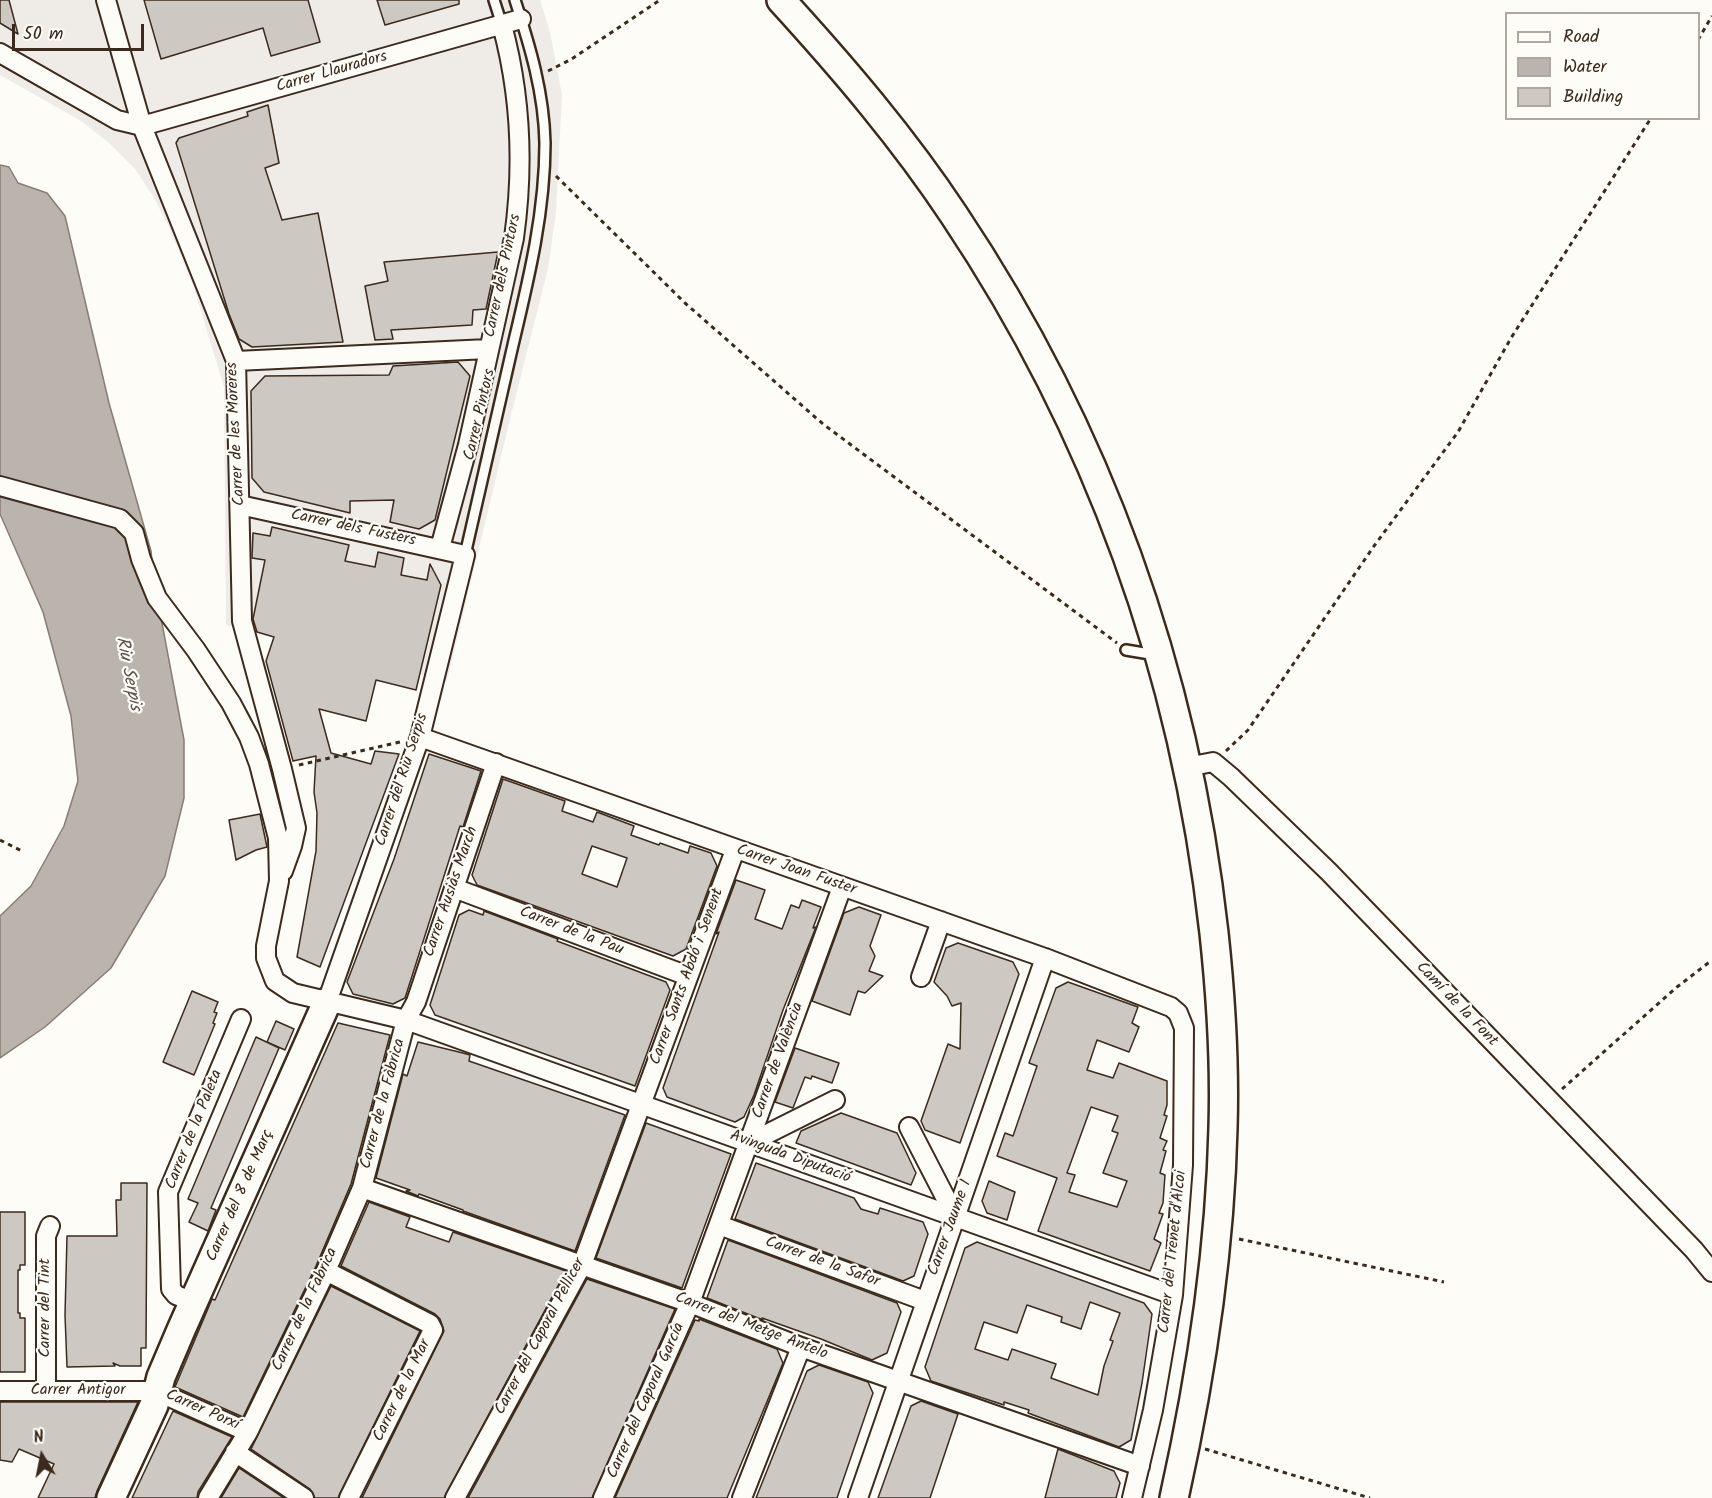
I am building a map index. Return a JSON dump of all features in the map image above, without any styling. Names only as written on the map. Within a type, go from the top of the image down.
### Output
[{"type":"main road","points":[[781,0],[858,87],[905,145],[954,214],[1018,319],[1064,404],[1099,482],[1133,571],[1160,656],[1200,764],[1197,811],[1208,885],[1220,1010],[1223,1127],[1217,1235],[1203,1342],[1186,1444],[1174,1498]]},
{"type":"main road","name":"Carrer del 8 de Març","points":[[111,1498],[154,1405],[156,1391],[193,1302],[327,1002]]},
{"type":"street","name":"Carrer de les Moreres","points":[[106,0],[142,126],[236,361],[242,621],[282,769],[296,834],[279,881]]},
{"type":"street","name":"Carrer Llauradors","points":[[142,126],[521,19]]},
{"type":"street","name":"Carrer dels Pintors","points":[[236,361],[488,349],[514,238],[521,171],[517,101],[502,25]]},
{"type":"street","points":[[0,53],[117,120],[142,126]]},
{"type":"street","points":[[440,548],[468,445],[488,349]]},
{"type":"street","points":[[0,486],[120,519],[134,533],[145,570],[157,598],[221,687],[249,738],[278,838],[279,881],[266,946],[266,958],[275,981],[285,989],[327,1002],[406,1020]]},
{"type":"street","name":"Carrer dels Fusters","points":[[240,505],[465,555]]},
{"type":"street","name":"Carrer del Riu Serpis","points":[[327,1002],[420,737],[465,555]]},
{"type":"street","name":"Carrer Joan Fuster","points":[[420,737],[1045,958],[1171,1007]]},
{"type":"street","name":"Carrer Ausiàs March","points":[[406,1020],[416,1002],[496,763]]},
{"type":"street","name":"Camí de la Font","points":[[1200,764],[1231,777],[1329,872],[1694,1250],[1712,1272]]},
{"type":"street","name":"Carrer Sants Abdó i Senent","points":[[642,1104],[735,850]]},
{"type":"street","name":"Carrer de València","points":[[690,1303],[842,887]]},
{"type":"street","name":"Carrer de la Pau","points":[[454,888],[688,976]]},
{"type":"street","points":[[921,977],[941,921]]},
{"type":"street","name":"Carrer Jaume I","points":[[858,1498],[1045,958]]},
{"type":"street","name":"Carrer del Trenet d'Alcoi","points":[[1132,1498],[1154,1410],[1173,1295],[1184,1166],[1184,1028],[1178,1013],[1171,1007]]},
{"type":"street","name":"Carrer de la Paleta","points":[[193,1302],[176,1295],[171,1289],[168,1192],[241,1019]]},
{"type":"street","name":"Avinguda Diputació","points":[[406,1020],[1173,1295]]},
{"type":"street","name":"Carrer de la Fàbrica","points":[[362,1188],[406,1020]]},
{"type":"street","points":[[749,1143],[835,1100]]},
{"type":"street","name":"Carrer del Caporal Pellicer","points":[[455,1498],[582,1265],[642,1104]]},
{"type":"street","points":[[909,1127],[956,1218]]},
{"type":"street","name":"Carrer del Metge Antelo","points":[[362,1188],[690,1303],[801,1347],[1140,1466]]},
{"type":"street","name":"Carrer de la Fabrica","points":[[208,1498],[248,1432],[326,1271],[362,1188]]},
{"type":"street","name":"Carrer de la Safor","points":[[719,1225],[925,1301]]},
{"type":"street","name":"Carrer del Tint","points":[[46,1391],[46,1236],[50,1226]]},
{"type":"street","name":"Carrer de la Mar","points":[[326,1271],[430,1324],[433,1330],[349,1498]]},
{"type":"street","name":"Carrer del Caporal García","points":[[603,1498],[690,1303]]},
{"type":"street","points":[[742,1498],[801,1347]]},
{"type":"street","name":"Carrer Antigor","points":[[0,1391],[156,1391]]},
{"type":"street","name":"Carrer Porxí","points":[[156,1391],[248,1432]]},
{"type":"street","points":[[235,1452],[304,1498]]},
{"type":"lane","points":[[494,0],[502,25]]},
{"type":"lane","name":"Carrer Pintors","points":[[465,555],[533,259],[540,212],[544,164],[543,115],[537,75],[515,0]]},
{"type":"lane","points":[[1126,650],[1160,656]]},
{"type":"path","points":[[537,75],[570,60],[660,0]]},
{"type":"path","points":[[1700,37],[1712,16]]},
{"type":"path","points":[[1200,764],[1248,730],[1374,546],[1458,432],[1510,338],[1650,120]]},
{"type":"path","points":[[544,164],[685,303],[823,424],[1126,650]]},
{"type":"path","points":[[282,769],[420,737]]},
{"type":"path","points":[[0,840],[24,852]]},
{"type":"path","points":[[1550,1100],[1677,987],[1712,960]]},
{"type":"path","points":[[1217,1235],[1444,1282]]},
{"type":"path","points":[[1186,1444],[1370,1498]]},
{"type":"shaded area","points":[[0,0],[540,0],[550,32],[562,95],[556,212],[548,269],[447,681],[226,625],[224,387],[193,285],[167,223],[135,169],[109,143],[81,121],[0,75]]},
{"type":"water","name":"Riu Serpis","points":[[0,165],[9,167],[18,183],[47,193],[65,216],[109,403],[151,551],[157,611],[161,618],[184,740],[184,798],[165,876],[111,968],[45,1027],[0,1058],[0,916],[31,886],[64,826],[78,781],[71,716],[43,612],[0,514]]},
{"type":"building","points":[[0,0],[9,0],[18,34],[0,23]]},
{"type":"building","points":[[144,0],[308,0],[320,42],[271,56],[263,28],[161,59]]},
{"type":"building","points":[[377,0],[459,0],[459,4],[385,25]]},
{"type":"building","points":[[268,105],[279,163],[265,168],[282,220],[318,213],[343,342],[252,347],[239,339],[229,314],[176,143],[179,138],[248,116],[247,112]]},
{"type":"building","points":[[498,252],[486,309],[473,310],[472,325],[391,330],[393,339],[375,340],[365,286],[388,281],[384,262]]},
{"type":"building","points":[[458,362],[470,376],[435,520],[419,529],[390,522],[394,500],[350,501],[350,513],[264,492],[252,478],[251,391],[265,376],[389,375],[393,366]]},
{"type":"building","points":[[272,527],[349,545],[345,561],[375,567],[378,552],[404,558],[401,575],[427,580],[430,564],[441,585],[416,690],[376,680],[366,721],[319,709],[331,753],[371,764],[375,751],[399,754],[320,967],[297,957],[316,851],[317,813],[314,792],[316,756],[293,761],[266,661],[274,637],[257,632],[253,619],[265,560],[252,558],[253,533],[270,536]]},
{"type":"building","points":[[429,754],[481,771],[463,827],[460,826],[405,998],[393,1004],[353,994],[347,982],[394,859]]},
{"type":"building","points":[[503,779],[565,801],[562,811],[593,822],[597,812],[634,826],[631,835],[688,853],[690,846],[711,853],[717,866],[686,949],[673,956],[477,885],[472,875]],"holes":[[[592,846],[627,858],[617,887],[582,874]]]},
{"type":"building","points":[[260,814],[267,847],[236,860],[229,820]]},
{"type":"building","points":[[736,880],[765,890],[755,919],[782,929],[791,905],[799,908],[802,900],[821,907],[813,928],[816,927],[783,1010],[754,1095],[744,1117],[735,1122],[667,1097],[663,1088]]},
{"type":"building","points":[[859,907],[881,915],[870,946],[875,956],[869,971],[883,976],[865,993],[858,991],[850,1015],[812,1001],[844,913]]},
{"type":"building","points":[[469,910],[483,915],[484,911],[666,982],[670,990],[635,1086],[435,1015],[430,1005],[459,915]]},
{"type":"building","points":[[958,943],[1013,962],[1019,974],[960,1143],[925,1130],[921,1121],[948,1044],[960,1049],[961,1003],[952,1006],[947,996],[934,982],[946,948]]},
{"type":"building","points":[[1068,982],[1138,1007],[1132,1023],[1139,1027],[1129,1052],[1097,1040],[1087,1070],[1113,1078],[1119,1063],[1167,1081],[1167,1105],[1164,1115],[1167,1116],[1160,1138],[1167,1141],[1163,1150],[1166,1151],[1160,1173],[1165,1175],[1163,1203],[1159,1213],[1163,1214],[1154,1239],[1161,1243],[1150,1271],[1038,1231],[1057,1178],[997,1156],[1005,1133],[1013,1136],[1037,1066],[1029,1063],[1056,988]],"holes":[[[1091,1107],[1118,1116],[1112,1131],[1118,1133],[1103,1173],[1127,1181],[1117,1207],[1069,1192],[1075,1175],[1067,1173]]]},
{"type":"building","points":[[192,991],[218,1002],[214,1012],[217,1013],[213,1023],[215,1024],[194,1075],[163,1062]]},
{"type":"building","points":[[276,1021],[294,1029],[285,1050],[267,1042]]},
{"type":"building","points":[[338,1023],[390,1035],[351,1184],[316,1266],[243,1417],[175,1387],[212,1299],[215,1300]]},
{"type":"building","points":[[256,1037],[279,1048],[211,1208],[216,1210],[208,1231],[189,1222],[198,1203],[188,1199]]},
{"type":"building","points":[[418,1042],[470,1055],[469,1061],[625,1115],[575,1251],[419,1194],[418,1196],[406,1191],[410,1190],[376,1178],[403,1074],[407,1076]]},
{"type":"building","points":[[795,1048],[839,1063],[832,1083],[812,1076],[811,1079],[805,1077],[793,1108],[775,1102]]},
{"type":"building","points":[[841,1113],[897,1133],[916,1173],[911,1185],[796,1143],[801,1131]]},
{"type":"building","points":[[646,1123],[731,1154],[682,1288],[596,1258]]},
{"type":"building","points":[[756,1163],[854,1198],[861,1209],[878,1214],[880,1208],[923,1222],[928,1234],[914,1276],[903,1281],[735,1219]]},
{"type":"building","points":[[989,1181],[1015,1192],[1007,1220],[987,1213],[982,1201]]},
{"type":"building","points":[[121,1183],[147,1183],[146,1348],[141,1348],[141,1366],[120,1366],[113,1363],[115,1366],[67,1367],[65,1315],[67,1236],[117,1236],[116,1200],[121,1200]]},
{"type":"building","points":[[369,1202],[410,1217],[406,1227],[449,1242],[453,1232],[566,1271],[444,1498],[362,1498],[444,1331],[440,1319],[435,1314],[341,1266]]},
{"type":"building","points":[[0,1212],[25,1212],[25,1265],[20,1265],[20,1270],[18,1270],[18,1313],[20,1313],[20,1318],[25,1318],[25,1372],[0,1372]]},
{"type":"building","points":[[728,1240],[897,1303],[901,1312],[887,1353],[872,1360],[707,1298]]},
{"type":"building","points":[[977,1242],[1144,1303],[1152,1314],[1131,1440],[1119,1447],[1028,1413],[1029,1410],[1004,1402],[1004,1405],[931,1381],[925,1367],[965,1248]],"holes":[[[1090,1302],[1120,1313],[1110,1340],[1113,1341],[1104,1366],[1098,1395],[1051,1378],[1056,1364],[1012,1349],[1008,1360],[975,1349],[984,1322],[1017,1333],[1027,1305],[1062,1317],[1061,1322],[1081,1329]]]},
{"type":"building","points":[[587,1279],[675,1309],[592,1498],[468,1498]]},
{"type":"building","points":[[331,1286],[420,1331],[338,1498],[315,1498],[310,1489],[251,1449]]},
{"type":"building","points":[[699,1319],[777,1349],[783,1363],[727,1498],[615,1498],[695,1320],[699,1321]]},
{"type":"building","points":[[819,1365],[868,1382],[873,1393],[837,1498],[756,1498],[807,1371]]},
{"type":"building","points":[[921,1401],[958,1414],[930,1498],[878,1498],[911,1406]]},
{"type":"building","points":[[0,1402],[138,1402],[95,1498],[38,1498],[54,1464],[19,1449],[12,1462],[0,1460]]},
{"type":"building","points":[[173,1411],[232,1437],[198,1492],[197,1498],[132,1498]]},
{"type":"building","points":[[1058,1449],[1114,1471],[1120,1483],[1116,1498],[1045,1498]]},
{"type":"building","points":[[239,1468],[284,1498],[221,1498]]}]
